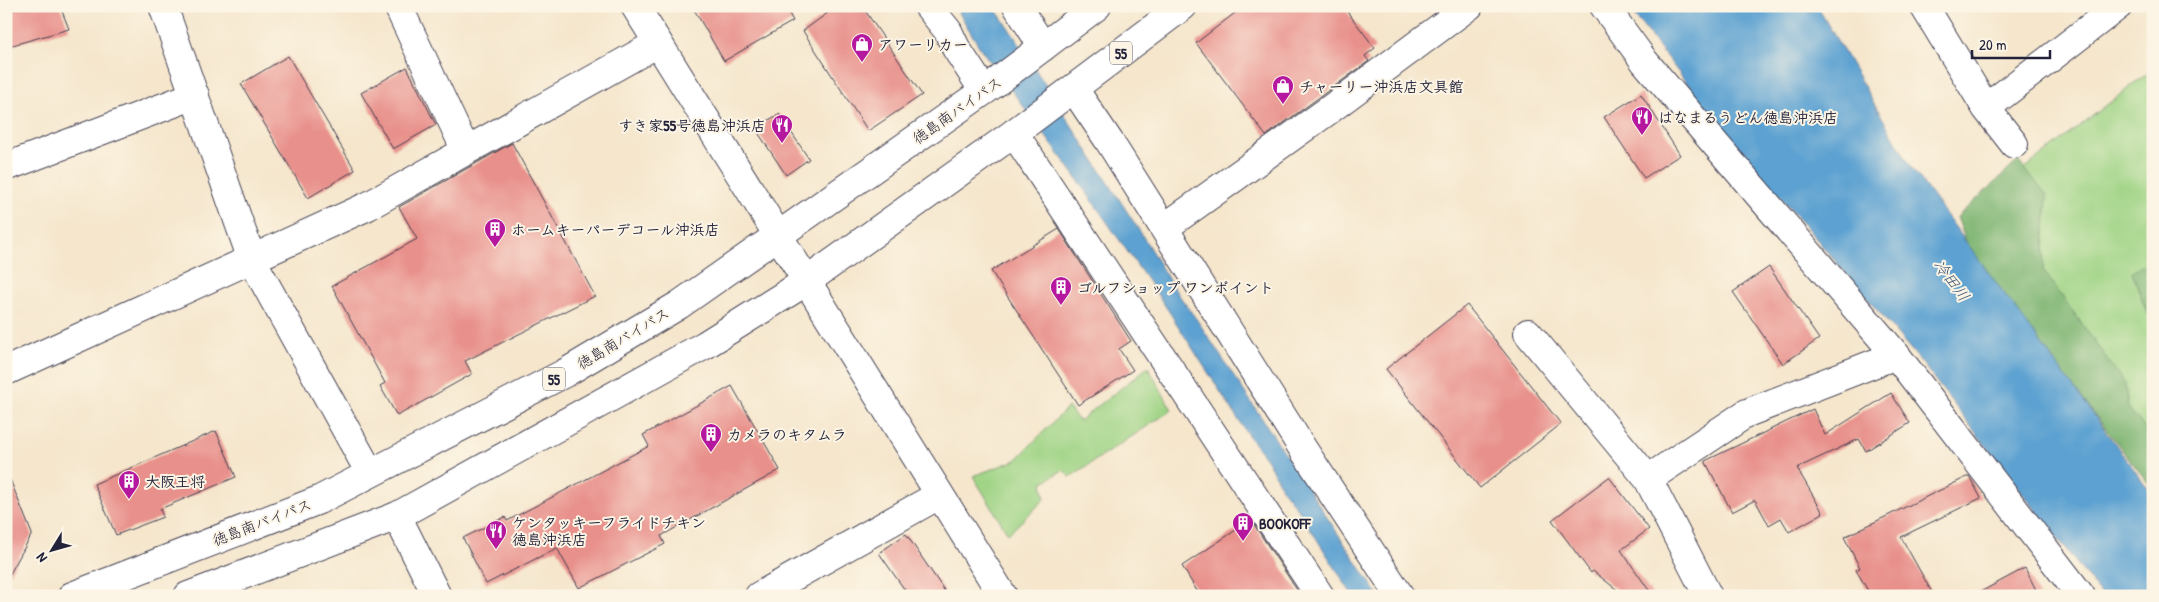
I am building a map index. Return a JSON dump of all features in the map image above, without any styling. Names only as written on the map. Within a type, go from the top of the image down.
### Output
[{"type":"main road","points":[[163,6],[252,260],[370,474]]},
{"type":"main road","points":[[398,6],[466,151]]},
{"type":"main road","points":[[635,6],[777,237],[807,281],[939,496],[1003,596]]},
{"type":"main road","points":[[928,6],[948,31],[956,48],[989,88]]},
{"type":"main road","points":[[1017,6],[1037,52]]},
{"type":"main road","name":"徳島南バイパス","points":[[72,596],[319,500],[565,373],[679,305],[989,88],[1097,6]]},
{"type":"main road","name":"55","points":[[188,596],[397,516],[705,345],[807,281],[1019,130],[1184,6]]},
{"type":"main road","points":[[1164,228],[1329,110],[1469,6]]},
{"type":"main road","points":[[1604,6],[1652,70],[1896,355],[2081,596]]},
{"type":"main road","points":[[1924,6],[1986,108],[2014,144]]},
{"type":"main road","points":[[1986,108],[2118,6]]},
{"type":"main road","points":[[6,371],[368,206],[658,43]]},
{"type":"main road","points":[[6,167],[195,95]]},
{"type":"main road","points":[[1066,95],[1109,140],[1303,449],[1400,596]]},
{"type":"main road","points":[[1019,130],[1320,596]]},
{"type":"main road","points":[[1528,333],[1648,479],[1708,596]]},
{"type":"main road","points":[[1648,479],[1747,413],[1896,355]]},
{"type":"main road","points":[[772,593],[939,496]]},
{"type":"main road","points":[[397,516],[437,596]]},
{"type":"green space","points":[[2153,69],[2153,466],[1966,214]]},
{"type":"green space","points":[[2018,161],[2047,195],[2043,270],[2125,384],[2128,407],[2153,439],[2153,489],[2012,309],[1968,247],[1957,217]]},
{"type":"green space","points":[[2153,259],[2153,318],[2147,313],[2132,272]]},
{"type":"green space","points":[[1148,367],[1172,410],[1070,477],[1063,470],[1042,483],[1045,499],[1008,534],[973,476],[1016,460],[1068,407],[1079,421]]},
{"type":"water","points":[[955,6],[993,6],[1139,230],[1173,287],[1197,320],[1379,596],[1353,596],[1299,511],[1283,490],[1267,460],[1250,438],[1168,310],[1073,173],[980,48]]},
{"type":"water","name":"冷田川","points":[[1627,6],[1817,6],[1913,170],[2153,495],[2153,596],[2102,596],[1918,358],[1720,126]]},
{"type":"building","points":[[6,6],[60,6],[69,29],[6,47]]},
{"type":"building","points":[[692,6],[785,6],[793,21],[724,61]]},
{"type":"building","name":"アワーリカー","points":[[837,6],[862,6],[922,95],[868,131],[803,31]]},
{"type":"building","name":"チャーリー沖浜店文具館","points":[[1244,6],[1343,6],[1375,48],[1365,56],[1369,61],[1266,136],[1196,43]]},
{"type":"building","points":[[288,56],[355,170],[308,198],[241,84]]},
{"type":"building","points":[[407,67],[436,125],[393,149],[361,93]]},
{"type":"building","name":"はなまるうどん徳島沖浜店","points":[[1641,94],[1680,155],[1644,178],[1604,117]]},
{"type":"building","name":"すき家55号徳島沖浜店","points":[[779,114],[809,159],[786,175],[755,128]]},
{"type":"building","name":"ホームキーパーデコール沖浜店","points":[[512,143],[595,296],[465,361],[472,374],[397,416],[380,386],[385,383],[332,286],[417,239],[399,207]]},
{"type":"building","name":"ゴルフショップ ワンポイント","points":[[1059,229],[1131,341],[1119,349],[1133,370],[1078,405],[991,271]]},
{"type":"building","points":[[1769,267],[1819,339],[1783,364],[1733,292]]},
{"type":"building","points":[[1467,305],[1561,424],[1480,488],[1386,369]]},
{"type":"building","points":[[732,386],[780,470],[661,536],[665,544],[579,588],[557,548],[486,584],[463,538],[505,517],[507,521],[649,446],[643,435]]},
{"type":"building","points":[[1891,393],[1910,423],[1866,451],[1859,439],[1797,468],[1823,513],[1789,532],[1781,518],[1769,525],[1755,500],[1732,512],[1705,461],[1813,409],[1825,435]]},
{"type":"building","points":[[216,431],[236,477],[160,509],[163,517],[116,535],[94,484]]},
{"type":"building","points":[[6,473],[32,534],[6,581]]},
{"type":"building","points":[[1969,476],[1981,498],[1901,537],[1934,596],[1871,596],[1856,570],[1860,568],[1844,537]]},
{"type":"building","points":[[1609,477],[1649,529],[1621,550],[1653,596],[1625,596],[1593,571],[1591,573],[1552,520]]},
{"type":"building","name":"BOOKOFF","points":[[1251,520],[1301,596],[1200,596],[1182,566]]},
{"type":"building","points":[[906,534],[948,596],[909,596],[879,553]]},
{"type":"building","points":[[2025,568],[2039,596],[1973,596]]},
{"type":"place","name":"アワーリカー","points":[[862,63]]},
{"type":"place","name":"チャーリー沖浜店文具館","points":[[1283,105]]},
{"type":"place","name":"はなまるうどん徳島沖浜店","points":[[1642,136]]},
{"type":"place","name":"すき家55号徳島沖浜店","points":[[782,144]]},
{"type":"place","name":"ホームキーパーデコール沖浜店","points":[[495,248]]},
{"type":"place","name":"ゴルフショップ ワンポイント","points":[[1061,306]]},
{"type":"place","name":"カメラのキタムラ","points":[[711,453]]},
{"type":"place","name":"大阪王将","points":[[129,500]]},
{"type":"place","name":"BOOKOFF","points":[[1243,542]]},
{"type":"place","name":"ケンタッキーフライドチキン 徳島沖浜店","points":[[496,550]]}]
